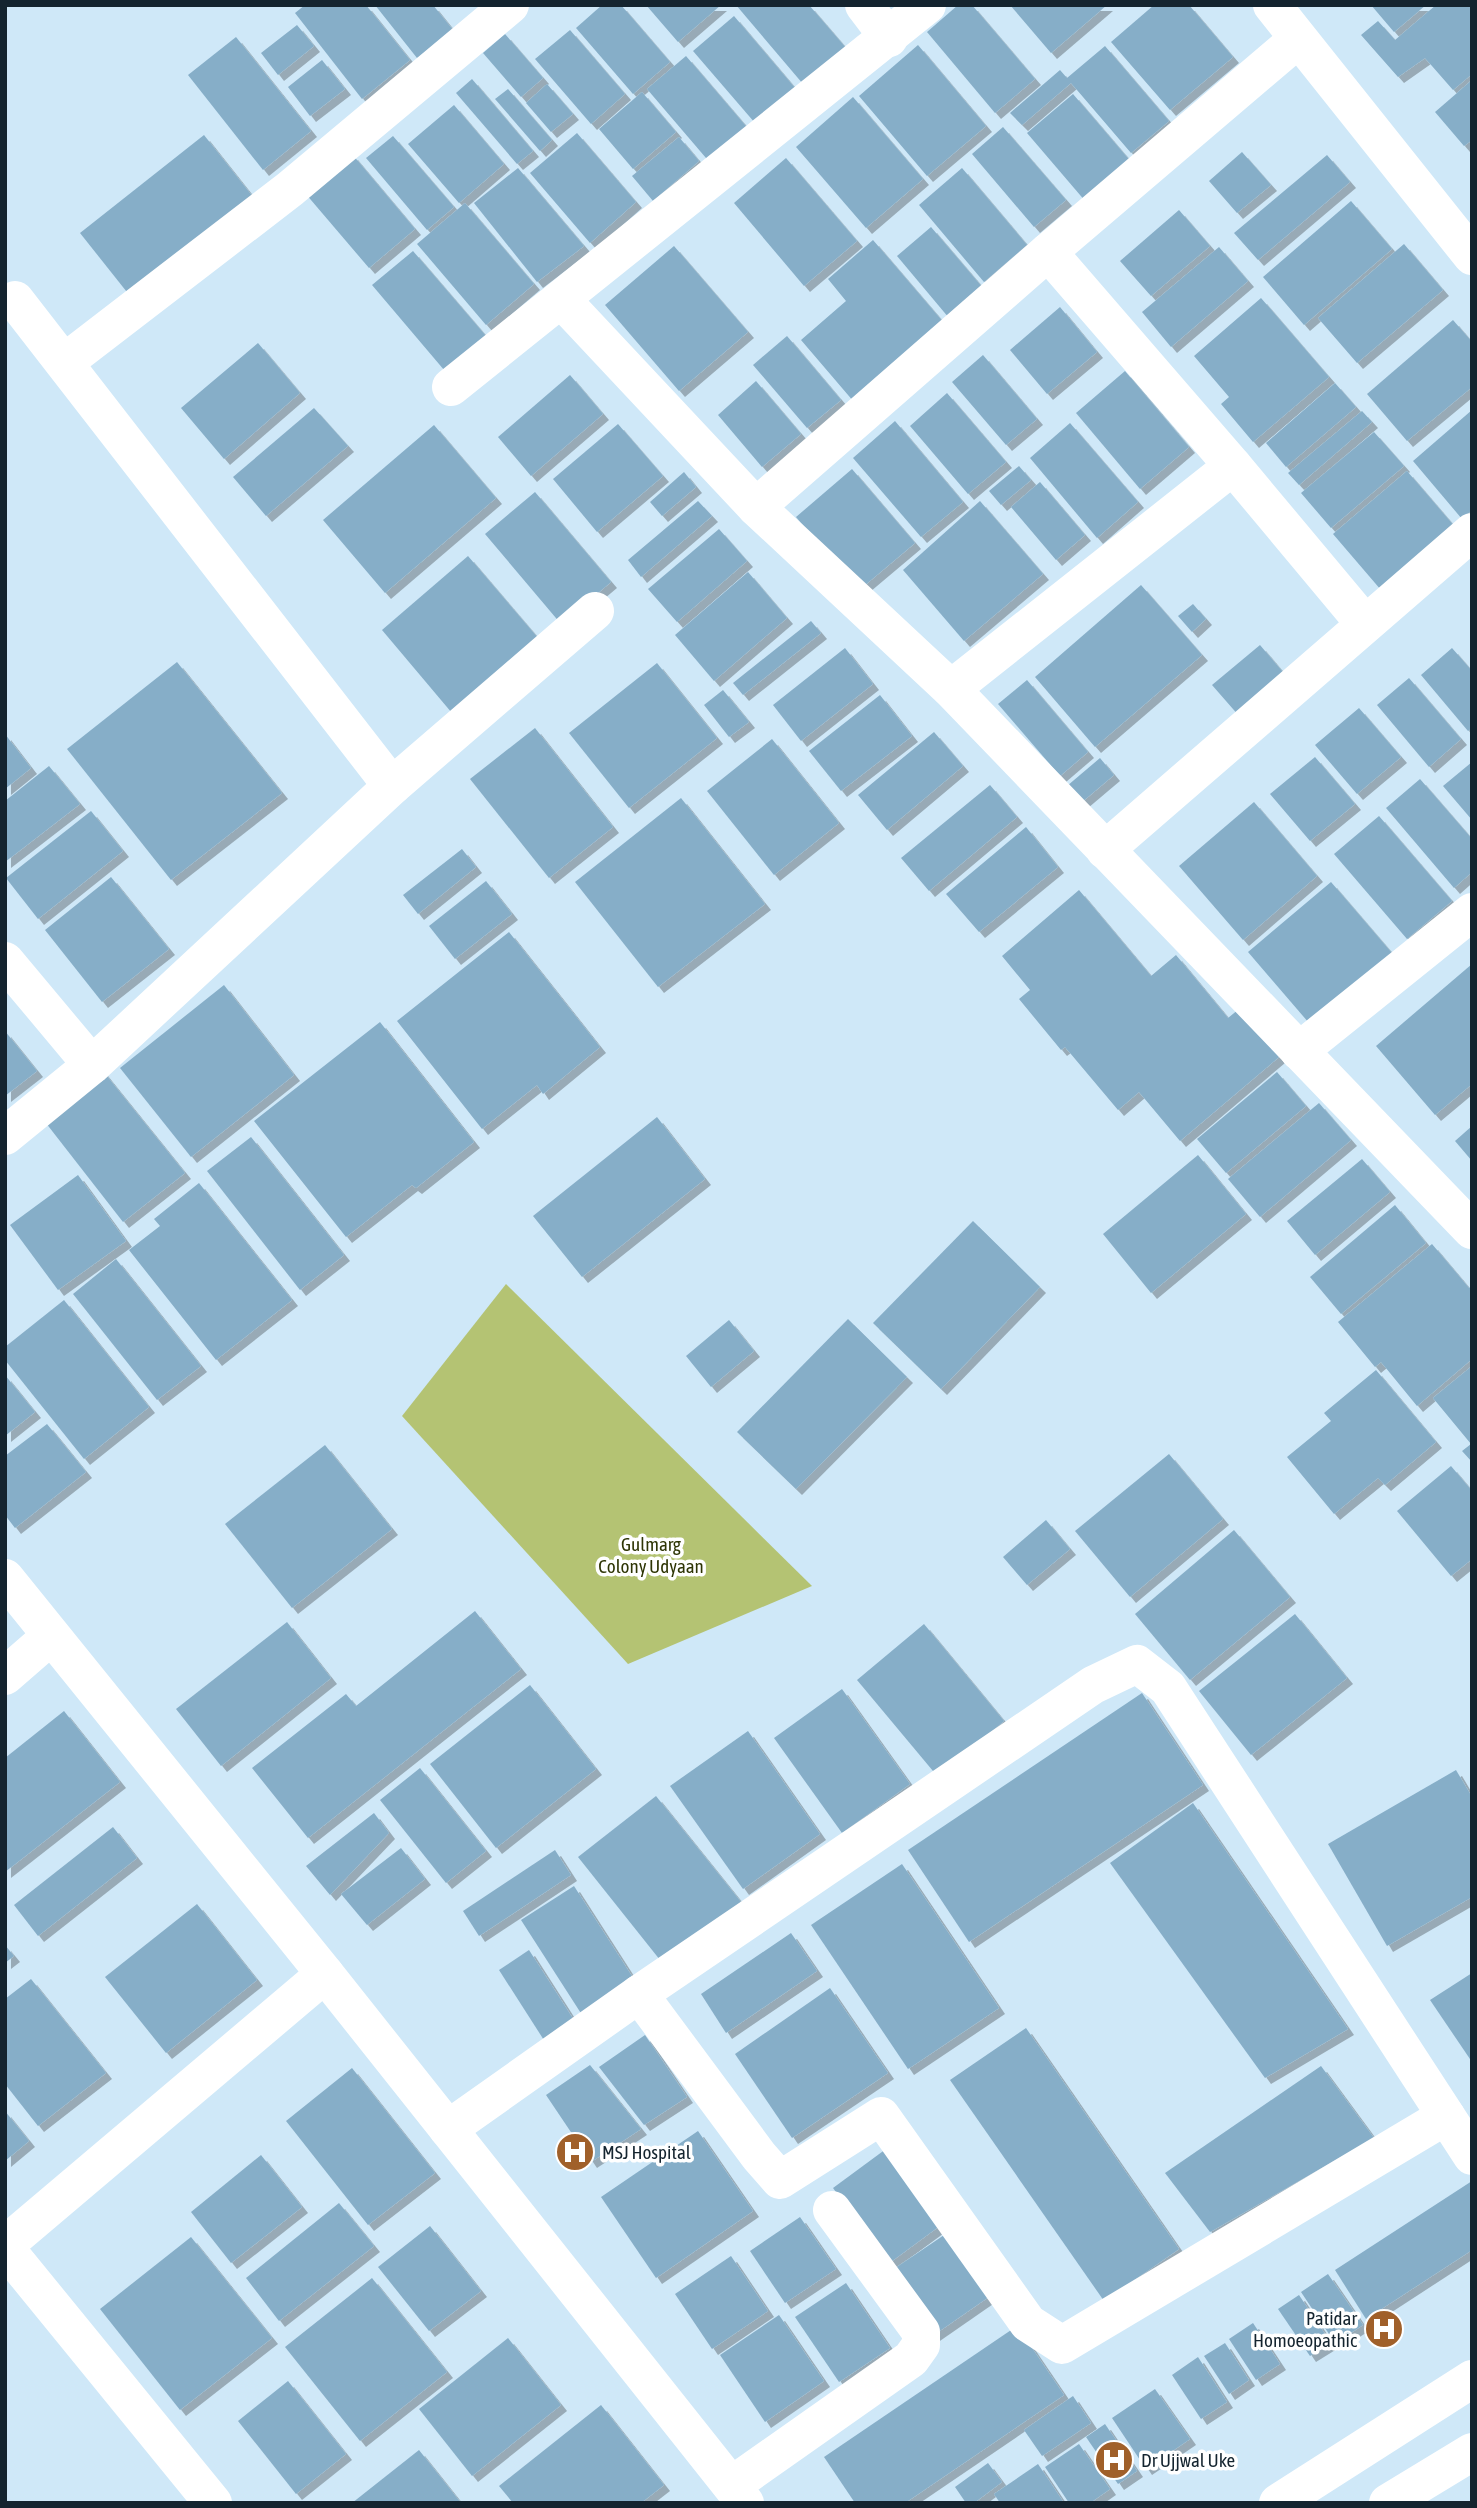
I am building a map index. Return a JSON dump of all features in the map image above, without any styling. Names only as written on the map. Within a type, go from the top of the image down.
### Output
[{"type":"street","points":[[65,362],[290,189],[510,5]]},
{"type":"street","points":[[864,5],[889,38]]},
{"type":"street","points":[[451,387],[928,5]]},
{"type":"street","points":[[1272,5],[1472,256]]},
{"type":"street","points":[[756,507],[1048,252],[1298,39]]},
{"type":"street","points":[[1048,252],[1365,624]]},
{"type":"street","points":[[561,299],[756,507],[951,689],[1472,1230]]},
{"type":"street","points":[[15,300],[392,786]]},
{"type":"street","points":[[951,689],[1233,466]]},
{"type":"street","points":[[1105,850],[1472,532]]},
{"type":"street","points":[[5,1136],[92,1065],[392,786],[595,611]]},
{"type":"street","points":[[1299,1051],[1472,912]]},
{"type":"street","points":[[5,961],[92,1065]]},
{"type":"street","points":[[5,1578],[739,2494],[911,2359],[921,2344],[921,2332],[832,2210]]},
{"type":"street","points":[[5,1676],[51,1636]]},
{"type":"street","points":[[448,2129],[639,1994],[1093,1685],[1137,1664],[1168,1688],[1472,2156]]},
{"type":"street","points":[[212,2503],[5,2246],[325,1974]]},
{"type":"street","points":[[639,1994],[759,2156],[780,2179],[881,2116],[1028,2323],[1062,2345],[1446,2116]]},
{"type":"street","points":[[1278,2503],[1472,2379]]},
{"type":"street","points":[[1388,2503],[1472,2452]]},
{"type":"green space","name":"Gulmarg Colony Udyaan","points":[[506,1284],[812,1586],[628,1664],[402,1416]]},
{"type":"building","points":[[305,5],[366,5],[410,60],[362,99],[295,13]]},
{"type":"building","points":[[375,5],[433,5],[453,30],[417,58]]},
{"type":"building","points":[[602,5],[621,5],[670,62],[633,94],[576,28]]},
{"type":"building","points":[[646,5],[721,5],[678,42]]},
{"type":"building","points":[[736,5],[809,5],[846,48],[803,84]]},
{"type":"building","points":[[958,5],[972,5],[1035,79],[995,113],[927,32]]},
{"type":"building","points":[[1010,5],[1107,5],[1051,53]]},
{"type":"building","points":[[1154,5],[1189,5],[1233,57],[1170,110],[1111,42]]},
{"type":"building","points":[[1371,5],[1426,5],[1394,32]]},
{"type":"building","points":[[1436,5],[1472,5],[1472,74],[1453,90],[1425,58],[1398,77],[1361,35],[1378,21],[1395,40]]},
{"type":"building","points":[[734,16],[795,88],[755,123],[693,51]]},
{"type":"building","points":[[297,25],[314,46],[278,75],[261,53]]},
{"type":"building","points":[[570,30],[625,94],[591,124],[535,59]]},
{"type":"building","points":[[505,34],[543,78],[521,97],[483,53]]},
{"type":"building","points":[[236,37],[311,131],[263,170],[188,75]]},
{"type":"building","points":[[918,45],[986,126],[927,176],[859,96]]},
{"type":"building","points":[[1105,46],[1169,121],[1131,153],[1071,83],[1022,125],[1010,113],[1060,70],[1067,78]]},
{"type":"building","points":[[686,56],[751,132],[712,165],[647,89]]},
{"type":"building","points":[[322,60],[345,89],[310,116],[288,87]]},
{"type":"building","points":[[472,79],[533,151],[517,164],[456,93]]},
{"type":"building","points":[[1472,80],[1472,140],[1464,146],[1435,112]]},
{"type":"building","points":[[547,84],[573,114],[551,132],[526,103]]},
{"type":"building","points":[[508,89],[552,140],[540,151],[495,99]]},
{"type":"building","points":[[642,92],[676,132],[633,169],[599,129]]},
{"type":"building","points":[[1073,94],[1132,163],[1086,202],[1027,133]]},
{"type":"building","points":[[853,97],[923,179],[866,228],[796,147]]},
{"type":"building","points":[[454,105],[504,164],[459,203],[408,144]]},
{"type":"building","points":[[1003,127],[1066,200],[1034,227],[972,154]]},
{"type":"building","points":[[577,133],[636,202],[590,243],[530,173]]},
{"type":"building","points":[[204,135],[261,207],[138,306],[80,233]]},
{"type":"building","points":[[393,136],[454,207],[427,230],[366,158]]},
{"type":"building","points":[[679,137],[699,161],[653,201],[632,176]]},
{"type":"building","points":[[1242,152],[1271,185],[1237,213],[1209,181]]},
{"type":"building","points":[[352,154],[415,229],[369,268],[305,193]]},
{"type":"building","points":[[1327,155],[1350,182],[1258,260],[1234,233]]},
{"type":"building","points":[[786,158],[857,241],[804,286],[734,203]]},
{"type":"building","points":[[518,168],[584,246],[537,282],[474,203]]},
{"type":"building","points":[[962,168],[1027,245],[984,282],[919,205]]},
{"type":"building","points":[[1351,201],[1392,249],[1304,325],[1263,277]]},
{"type":"building","points":[[465,203],[534,284],[486,325],[417,244]]},
{"type":"building","points":[[1179,210],[1210,246],[1151,296],[1120,261]]},
{"type":"building","points":[[931,227],[983,288],[949,318],[897,256]]},
{"type":"building","points":[[873,240],[944,323],[854,402],[801,340],[846,301],[828,279]]},
{"type":"building","points":[[1404,244],[1443,290],[1357,363],[1318,318]]},
{"type":"building","points":[[674,246],[748,332],[679,391],[605,305]]},
{"type":"building","points":[[1219,247],[1248,281],[1171,347],[1142,312]]},
{"type":"building","points":[[413,251],[492,343],[450,377],[372,285]]},
{"type":"building","points":[[1261,298],[1329,377],[1253,442],[1221,404],[1229,397],[1194,356]]},
{"type":"building","points":[[1060,307],[1097,352],[1047,394],[1010,350]]},
{"type":"building","points":[[1453,320],[1472,342],[1472,387],[1407,441],[1367,394]]},
{"type":"building","points":[[787,336],[841,400],[807,428],[753,365]]},
{"type":"building","points":[[258,343],[300,393],[224,459],[181,408]]},
{"type":"building","points":[[983,355],[1037,419],[1006,445],[952,382]]},
{"type":"building","points":[[1125,371],[1189,447],[1140,489],[1076,413]]},
{"type":"building","points":[[570,375],[603,414],[531,476],[498,437]]},
{"type":"building","points":[[756,381],[801,434],[762,467],[718,415]]},
{"type":"building","points":[[1335,383],[1356,407],[1286,467],[1266,443]]},
{"type":"building","points":[[947,393],[1006,462],[968,494],[910,426]]},
{"type":"building","points":[[314,408],[348,446],[266,516],[233,477]]},
{"type":"building","points":[[1472,410],[1472,510],[1462,519],[1413,461]]},
{"type":"building","points":[[1362,411],[1372,422],[1299,485],[1288,473]]},
{"type":"building","points":[[895,421],[963,502],[921,537],[853,458]]},
{"type":"building","points":[[1070,423],[1138,502],[1097,538],[1030,458]]},
{"type":"building","points":[[618,424],[663,476],[597,532],[553,479]]},
{"type":"building","points":[[434,425],[496,498],[385,593],[323,520]]},
{"type":"building","points":[[1374,432],[1404,466],[1331,528],[1301,493]]},
{"type":"building","points":[[1019,466],[1031,480],[1001,505],[989,491]]},
{"type":"building","points":[[852,469],[915,543],[858,591],[796,517]]},
{"type":"building","points":[[1407,471],[1455,527],[1381,590],[1333,534]]},
{"type":"building","points":[[684,472],[696,487],[662,516],[650,502]]},
{"type":"building","points":[[1040,482],[1085,535],[1056,560],[1011,507]]},
{"type":"building","points":[[535,492],[611,582],[561,624],[485,534]]},
{"type":"building","points":[[698,501],[712,516],[641,577],[628,560]]},
{"type":"building","points":[[980,501],[1043,574],[964,641],[903,570]]},
{"type":"building","points":[[719,529],[747,561],[677,622],[648,589]]},
{"type":"building","points":[[468,556],[544,645],[457,719],[382,630]]},
{"type":"building","points":[[748,572],[787,618],[714,681],[675,635]]},
{"type":"building","points":[[1141,585],[1202,655],[1095,747],[1035,677]]},
{"type":"building","points":[[1193,604],[1206,619],[1192,632],[1178,616]]},
{"type":"building","points":[[811,621],[821,633],[743,695],[733,683]]},
{"type":"building","points":[[1260,645],[1287,677],[1240,717],[1212,685]]},
{"type":"building","points":[[845,648],[873,684],[801,741],[773,705]]},
{"type":"building","points":[[1452,648],[1472,671],[1472,728],[1468,731],[1421,675]]},
{"type":"building","points":[[177,662],[282,793],[171,880],[67,749]]},
{"type":"building","points":[[657,663],[717,738],[629,808],[569,733]]},
{"type":"building","points":[[1409,678],[1461,739],[1429,767],[1377,705]]},
{"type":"building","points":[[1027,680],[1088,752],[1060,776],[998,704]]},
{"type":"building","points":[[723,690],[749,722],[729,737],[704,705]]},
{"type":"building","points":[[880,695],[912,736],[841,791],[809,751]]},
{"type":"building","points":[[1359,708],[1401,757],[1357,794],[1315,745]]},
{"type":"building","points":[[535,728],[613,827],[549,878],[470,779]]},
{"type":"building","points":[[934,732],[963,766],[887,830],[858,795]]},
{"type":"building","points":[[5,734],[31,768],[5,789]]},
{"type":"building","points":[[772,739],[839,823],[774,875],[707,791]]},
{"type":"building","points":[[1315,757],[1355,804],[1310,841],[1270,794]]},
{"type":"building","points":[[1100,758],[1114,775],[1082,802],[1067,786]]},
{"type":"building","points":[[1472,762],[1472,820],[1443,786]]},
{"type":"building","points":[[49,766],[80,804],[5,862],[5,801]]},
{"type":"building","points":[[1420,779],[1472,839],[1472,872],[1454,888],[1386,808]]},
{"type":"building","points":[[990,785],[1017,817],[929,891],[901,858]]},
{"type":"building","points":[[681,798],[765,904],[658,987],[575,882]]},
{"type":"building","points":[[1254,802],[1317,876],[1243,940],[1179,866]]},
{"type":"building","points":[[91,811],[123,851],[38,919],[6,878]]},
{"type":"building","points":[[1379,816],[1452,901],[1407,939],[1334,854]]},
{"type":"building","points":[[1026,827],[1058,867],[979,932],[946,894]]},
{"type":"building","points":[[462,849],[476,867],[418,914],[403,895]]},
{"type":"building","points":[[111,877],[169,949],[102,1002],[45,930]]},
{"type":"building","points":[[486,881],[512,914],[455,959],[429,926]]},
{"type":"building","points":[[1331,882],[1397,959],[1315,1030],[1248,952]]},
{"type":"building","points":[[1079,890],[1151,976],[1176,955],[1228,1018],[1239,1009],[1279,1057],[1180,1141],[1139,1092],[1118,1110],[1065,1047],[1061,1050],[1019,999],[1030,990],[1002,956]]},
{"type":"building","points":[[509,932],[600,1047],[543,1094],[537,1085],[482,1129],[397,1021]]},
{"type":"building","points":[[1472,964],[1472,1084],[1435,1115],[1376,1046]]},
{"type":"building","points":[[224,985],[294,1075],[191,1157],[120,1068]]},
{"type":"building","points":[[380,1022],[474,1142],[416,1188],[412,1185],[346,1237],[254,1121]]},
{"type":"building","points":[[5,1031],[37,1071],[5,1096]]},
{"type":"building","points":[[102,1070],[185,1173],[123,1222],[42,1118]]},
{"type":"building","points":[[1277,1072],[1306,1106],[1226,1173],[1197,1139]]},
{"type":"building","points":[[1319,1103],[1351,1140],[1260,1217],[1228,1179]]},
{"type":"building","points":[[657,1117],[705,1179],[582,1277],[533,1216]]},
{"type":"building","points":[[1472,1126],[1472,1161],[1455,1141]]},
{"type":"building","points":[[251,1137],[344,1255],[300,1290],[207,1171]]},
{"type":"building","points":[[1198,1155],[1246,1214],[1151,1293],[1103,1234]]},
{"type":"building","points":[[1362,1159],[1390,1192],[1315,1255],[1287,1221]]},
{"type":"building","points":[[78,1175],[126,1241],[58,1290],[10,1225]]},
{"type":"building","points":[[199,1183],[292,1300],[216,1360],[129,1250],[160,1226],[154,1219]]},
{"type":"building","points":[[1395,1205],[1426,1243],[1341,1314],[1310,1277]]},
{"type":"building","points":[[973,1221],[1040,1287],[941,1389],[873,1323]]},
{"type":"building","points":[[1432,1244],[1469,1288],[1472,1286],[1472,1359],[1417,1406],[1381,1362],[1375,1367],[1338,1322]]},
{"type":"building","points":[[116,1259],[201,1366],[157,1400],[73,1294]]},
{"type":"building","points":[[64,1300],[149,1407],[84,1459],[5,1360],[5,1347]]},
{"type":"building","points":[[848,1319],[907,1377],[796,1489],[737,1432]]},
{"type":"building","points":[[729,1320],[754,1351],[711,1387],[686,1356]]},
{"type":"building","points":[[1472,1366],[1472,1462],[1462,1451],[1471,1444],[1433,1398]]},
{"type":"building","points":[[1376,1370],[1436,1442],[1385,1485],[1378,1478],[1334,1514],[1287,1457],[1331,1421],[1324,1413]]},
{"type":"building","points":[[5,1375],[35,1412],[5,1436]]},
{"type":"building","points":[[47,1424],[86,1472],[15,1528],[5,1515],[5,1456]]},
{"type":"building","points":[[325,1445],[392,1529],[292,1608],[225,1524]]},
{"type":"building","points":[[1169,1454],[1223,1519],[1130,1597],[1075,1531]]},
{"type":"building","points":[[1451,1466],[1472,1491],[1472,1559],[1451,1576],[1397,1511]]},
{"type":"building","points":[[1046,1520],[1070,1549],[1027,1585],[1003,1557]]},
{"type":"building","points":[[1234,1530],[1290,1597],[1190,1680],[1135,1614]]},
{"type":"building","points":[[475,1611],[521,1669],[308,1838],[252,1768],[346,1694],[356,1706]]},
{"type":"building","points":[[1295,1614],[1347,1678],[1251,1755],[1199,1691]]},
{"type":"building","points":[[287,1622],[331,1678],[221,1766],[176,1709]]},
{"type":"building","points":[[924,1624],[1004,1721],[938,1777],[857,1680]]},
{"type":"building","points":[[530,1685],[596,1769],[496,1848],[430,1764]]},
{"type":"building","points":[[842,1689],[910,1784],[842,1833],[774,1738]]},
{"type":"building","points":[[1142,1693],[1203,1785],[969,1942],[908,1850]]},
{"type":"building","points":[[64,1711],[120,1782],[5,1872],[5,1758]]},
{"type":"building","points":[[748,1731],[820,1834],[743,1889],[670,1786]]},
{"type":"building","points":[[420,1768],[486,1851],[446,1883],[380,1800]]},
{"type":"building","points":[[1456,1770],[1472,1797],[1472,1897],[1387,1946],[1328,1844]]},
{"type":"building","points":[[656,1796],[741,1902],[664,1965],[578,1857]]},
{"type":"building","points":[[1193,1803],[1348,2029],[1265,2078],[1110,1863]]},
{"type":"building","points":[[374,1813],[389,1833],[330,1895],[306,1866]]},
{"type":"building","points":[[113,1827],[137,1858],[38,1936],[14,1905]]},
{"type":"building","points":[[401,1848],[425,1879],[367,1925],[341,1894]]},
{"type":"building","points":[[555,1850],[571,1875],[479,1936],[463,1911]]},
{"type":"building","points":[[902,1864],[999,2008],[908,2069],[811,1925]]},
{"type":"building","points":[[574,1886],[637,1984],[584,2018],[521,1920]]},
{"type":"building","points":[[197,1904],[257,1980],[166,2053],[105,1977]]},
{"type":"building","points":[[791,1933],[817,1971],[726,2033],[701,1994]]},
{"type":"building","points":[[5,1945],[14,1956],[5,1963]]},
{"type":"building","points":[[529,1950],[579,2028],[549,2048],[499,1970]]},
{"type":"building","points":[[1472,1973],[1472,2062],[1430,2000]]},
{"type":"building","points":[[31,1979],[106,2073],[38,2126],[5,2084],[5,1999]]},
{"type":"building","points":[[830,1988],[888,2073],[792,2138],[735,2054]]},
{"type":"building","points":[[1026,2028],[1179,2249],[1104,2301],[950,2080]]},
{"type":"building","points":[[645,2035],[687,2097],[644,2125],[599,2067]]},
{"type":"building","points":[[590,2065],[641,2129],[591,2162],[546,2095]]},
{"type":"building","points":[[1321,2066],[1374,2138],[1210,2232],[1165,2173]]},
{"type":"building","points":[[352,2068],[435,2173],[368,2225],[286,2121]]},
{"type":"building","points":[[5,2111],[29,2141],[5,2161]]},
{"type":"building","points":[[698,2131],[753,2211],[656,2278],[601,2197]]},
{"type":"building","points":[[890,2146],[945,2222],[888,2264],[833,2188]]},
{"type":"building","points":[[261,2155],[302,2207],[231,2263],[191,2212]]},
{"type":"building","points":[[1472,2181],[1472,2250],[1366,2319],[1335,2270]]},
{"type":"building","points":[[339,2203],[374,2246],[279,2321],[246,2278]]},
{"type":"building","points":[[800,2217],[836,2269],[785,2303],[750,2251]]},
{"type":"building","points":[[430,2226],[481,2291],[429,2331],[378,2267]]},
{"type":"building","points":[[950,2231],[993,2294],[931,2337],[888,2273]]},
{"type":"building","points":[[191,2237],[272,2338],[180,2410],[100,2309]]},
{"type":"building","points":[[731,2256],[768,2311],[712,2349],[675,2294]]},
{"type":"building","points":[[1328,2274],[1363,2325],[1335,2343],[1301,2292]]},
{"type":"building","points":[[372,2278],[447,2372],[360,2441],[285,2347]]},
{"type":"building","points":[[846,2283],[890,2348],[839,2382],[795,2317]]},
{"type":"building","points":[[1299,2295],[1331,2343],[1310,2356],[1278,2309]]},
{"type":"building","points":[[779,2315],[824,2381],[765,2422],[720,2355]]},
{"type":"building","points":[[1253,2323],[1280,2364],[1256,2380],[1229,2339]]},
{"type":"building","points":[[1017,2326],[1064,2395],[905,2503],[855,2503],[824,2457]]},
{"type":"building","points":[[508,2338],[561,2405],[472,2476],[419,2409]]},
{"type":"building","points":[[1225,2343],[1249,2380],[1229,2394],[1204,2356]]},
{"type":"building","points":[[1198,2357],[1227,2402],[1201,2419],[1172,2375]]},
{"type":"building","points":[[288,2381],[346,2454],[296,2494],[238,2421]]},
{"type":"building","points":[[1155,2389],[1190,2439],[1146,2469],[1112,2418]]},
{"type":"building","points":[[1073,2396],[1091,2423],[1042,2456],[1024,2430]]},
{"type":"building","points":[[601,2405],[664,2485],[641,2503],[513,2503],[499,2486]]},
{"type":"building","points":[[1105,2424],[1137,2471],[1118,2484],[1086,2437]]},
{"type":"building","points":[[1079,2444],[1110,2489],[1090,2503],[1069,2503],[1045,2467]]},
{"type":"building","points":[[419,2450],[461,2503],[352,2503]]},
{"type":"building","points":[[988,2463],[1002,2482],[974,2503],[966,2503],[955,2487]]},
{"type":"building","points":[[1038,2464],[1064,2503],[1000,2503],[994,2494]]},
{"type":"place","name":"MSJ Hospital","points":[[575,2152]]},
{"type":"place","name":"Patidar Homoeopathic","points":[[1384,2329]]},
{"type":"place","name":"Dr Ujjwal Uke","points":[[1114,2460]]}]
